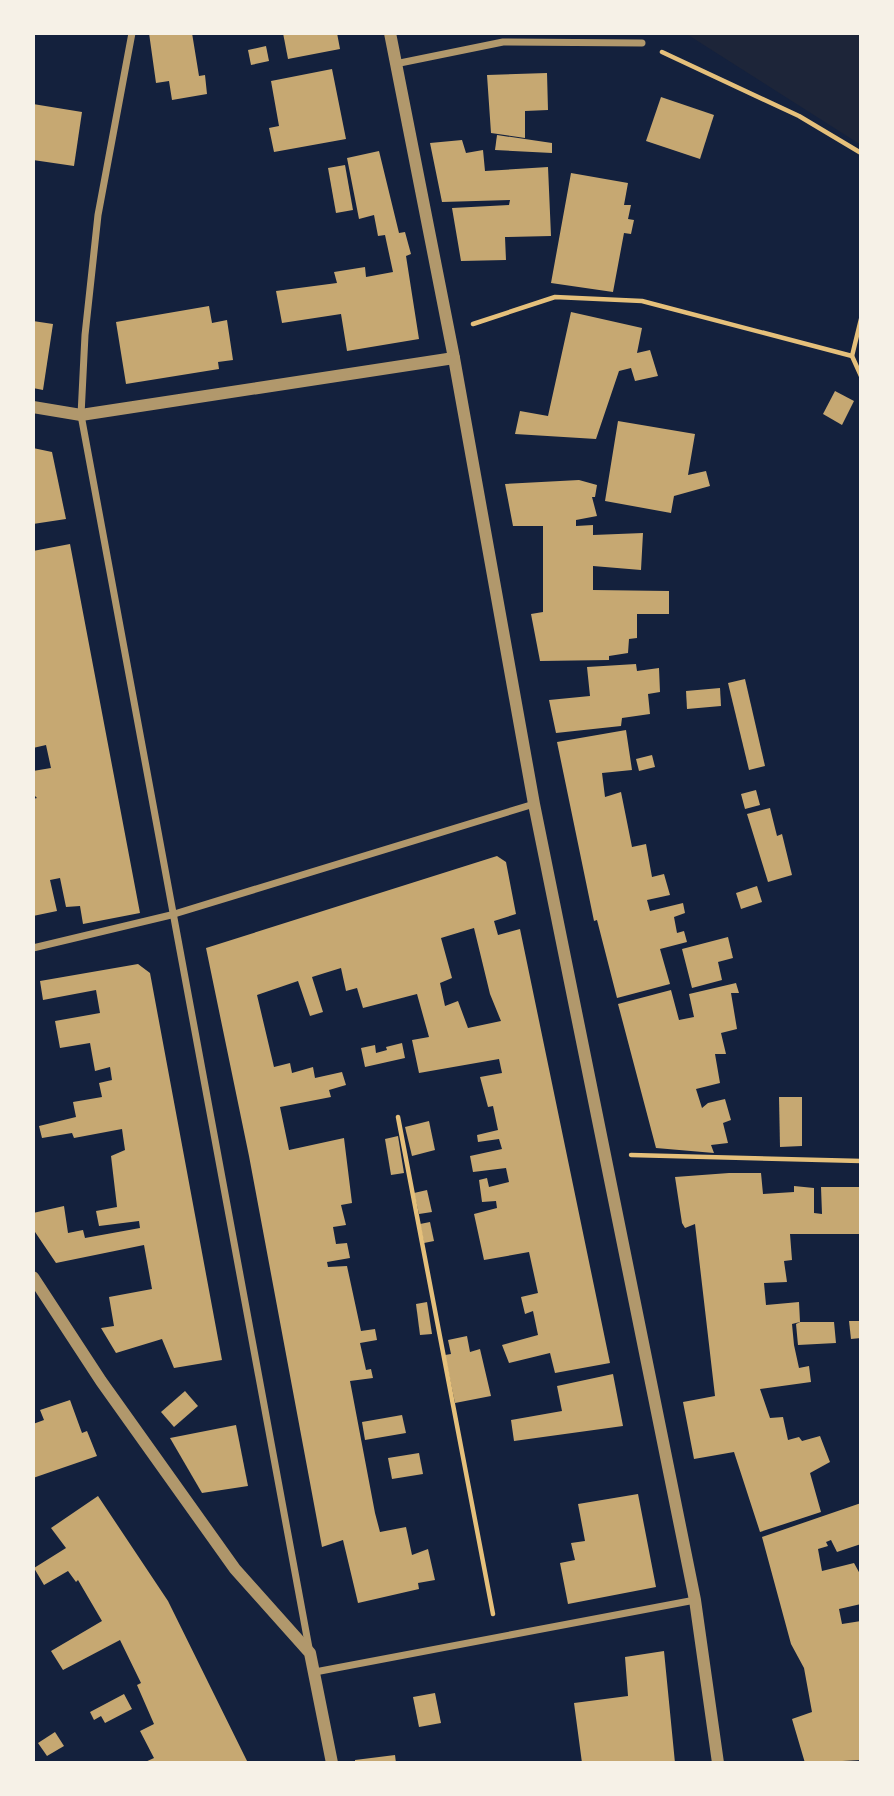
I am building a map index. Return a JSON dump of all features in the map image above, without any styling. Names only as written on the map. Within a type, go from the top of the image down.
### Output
[{"type":"street","points":[[132,33],[98,215],[85,335],[80,415],[171,915],[332,1763]]},
{"type":"street","points":[[390,33],[449,331],[534,804],[695,1600],[718,1763]]},
{"type":"street","points":[[395,64],[503,42],[642,43]]},
{"type":"street","points":[[33,407],[80,415],[454,358]]},
{"type":"street","points":[[33,948],[171,915],[534,804]]},
{"type":"street","points":[[33,1277],[101,1381],[235,1569],[310,1653]]},
{"type":"street","points":[[315,1672],[695,1600]]},
{"type":"path","points":[[642,43],[799,116],[861,153]]},
{"type":"path","points":[[449,331],[555,297],[642,300],[852,356]]},
{"type":"path","points":[[861,319],[852,356],[861,376]]},
{"type":"path","points":[[398,1117],[498,1637]]},
{"type":"path","points":[[605,1155],[861,1161]]},
{"type":"shaded area","points":[[685,33],[861,33],[861,145]]},
{"type":"building","points":[[149,33],[192,33],[199,76],[205,75],[207,94],[172,100],[169,81],[156,83]]},
{"type":"building","points":[[283,33],[337,33],[340,49],[288,59]]},
{"type":"building","points":[[266,46],[269,61],[251,65],[248,50]]},
{"type":"building","points":[[332,69],[346,139],[274,152],[269,128],[279,126],[271,81]]},
{"type":"building","points":[[547,73],[548,110],[525,111],[525,138],[491,133],[487,75]]},
{"type":"building","points":[[661,97],[714,115],[700,159],[646,141]]},
{"type":"building","points":[[33,104],[82,112],[74,166],[33,160]]},
{"type":"building","points":[[497,135],[552,143],[552,153],[495,150]]},
{"type":"building","points":[[462,140],[466,153],[483,150],[485,171],[548,167],[551,236],[505,237],[506,260],[461,261],[452,208],[509,205],[510,200],[442,202],[430,143]]},
{"type":"building","points":[[379,151],[399,233],[405,232],[411,254],[406,256],[419,339],[347,351],[341,314],[282,323],[276,291],[337,283],[334,272],[365,267],[366,277],[393,272],[385,235],[378,236],[374,215],[359,219],[347,158]]},
{"type":"building","points":[[345,165],[353,210],[336,213],[328,168]]},
{"type":"building","points":[[571,173],[628,183],[624,205],[631,205],[628,219],[634,220],[631,234],[624,233],[613,292],[551,283]]},
{"type":"building","points":[[209,306],[212,323],[227,320],[233,360],[218,362],[219,369],[126,384],[116,322]]},
{"type":"building","points":[[571,312],[642,328],[637,353],[650,350],[658,376],[635,381],[631,368],[619,371],[596,439],[515,434],[520,411],[548,416]]},
{"type":"building","points":[[33,321],[53,324],[43,390],[33,388]]},
{"type":"building","points":[[835,391],[854,401],[842,425],[823,414]]},
{"type":"building","points":[[618,421],[695,434],[688,475],[706,471],[710,486],[674,496],[671,513],[605,501]]},
{"type":"building","points":[[33,448],[52,452],[66,519],[33,524]]},
{"type":"building","points":[[579,480],[597,485],[595,497],[592,497],[597,516],[576,520],[576,526],[593,525],[593,535],[643,533],[641,570],[593,566],[593,590],[669,591],[669,614],[637,614],[637,638],[629,639],[628,653],[609,656],[609,660],[540,661],[531,614],[543,612],[543,526],[513,526],[505,484]]},
{"type":"building","points":[[70,544],[140,913],[83,924],[80,906],[66,907],[60,878],[50,880],[57,911],[33,916],[33,799],[37,798],[33,794],[33,771],[51,768],[46,745],[33,748],[33,551]]},
{"type":"building","points":[[636,664],[637,671],[659,668],[660,692],[648,694],[650,714],[622,718],[621,726],[556,733],[549,700],[590,696],[587,667]]},
{"type":"building","points":[[745,679],[765,766],[749,770],[728,683]]},
{"type":"building","points":[[720,688],[721,706],[687,709],[686,691]]},
{"type":"building","points":[[626,730],[632,770],[602,773],[605,797],[621,792],[632,847],[646,844],[652,877],[664,874],[670,895],[647,900],[650,911],[683,903],[685,913],[674,917],[677,933],[684,931],[687,942],[660,949],[670,984],[617,998],[597,920],[594,921],[557,742]]},
{"type":"building","points":[[652,755],[655,767],[639,771],[636,759]]},
{"type":"building","points":[[756,790],[760,805],[745,809],[741,794]]},
{"type":"building","points":[[770,808],[777,836],[782,834],[792,875],[768,882],[747,814]]},
{"type":"building","points":[[497,856],[506,862],[516,914],[494,921],[498,935],[520,929],[610,1363],[555,1373],[550,1353],[509,1363],[502,1345],[538,1335],[533,1311],[525,1314],[521,1297],[538,1293],[529,1252],[484,1260],[474,1214],[497,1208],[496,1201],[482,1202],[479,1180],[487,1178],[489,1187],[509,1182],[506,1168],[473,1172],[470,1156],[502,1149],[499,1139],[478,1142],[477,1135],[498,1130],[493,1106],[488,1107],[480,1077],[502,1073],[499,1059],[419,1073],[412,1040],[429,1037],[417,994],[363,1008],[357,988],[346,991],[341,968],[312,977],[323,1012],[310,1016],[298,981],[257,995],[274,1067],[290,1063],[292,1073],[313,1067],[315,1078],[342,1072],[346,1085],[329,1090],[331,1097],[280,1107],[289,1150],[344,1138],[352,1203],[341,1205],[346,1225],[333,1227],[336,1244],[347,1243],[350,1258],[327,1262],[328,1267],[347,1266],[361,1331],[375,1329],[377,1340],[360,1343],[366,1370],[371,1369],[373,1378],[350,1381],[380,1532],[406,1527],[412,1555],[428,1549],[435,1580],[418,1583],[419,1589],[358,1603],[343,1540],[322,1547],[249,1156],[206,948]],"holes":[[[474,928],[490,994],[501,1021],[468,1028],[458,1001],[445,1006],[440,983],[452,978],[441,938]]]},
{"type":"building","points":[[757,886],[762,902],[741,909],[736,893]]},
{"type":"building","points":[[728,937],[733,958],[718,962],[722,980],[692,988],[682,949]]},
{"type":"building","points":[[138,964],[150,973],[222,1360],[174,1368],[162,1339],[116,1353],[101,1328],[114,1326],[109,1297],[152,1289],[144,1245],[56,1263],[33,1229],[33,1213],[64,1206],[68,1233],[83,1230],[85,1238],[140,1228],[139,1221],[99,1226],[96,1211],[117,1207],[111,1156],[125,1150],[122,1129],[74,1138],[72,1133],[42,1138],[39,1126],[76,1117],[73,1102],[102,1097],[99,1083],[112,1080],[110,1067],[95,1071],[90,1043],[60,1048],[55,1021],[100,1013],[96,990],[43,1000],[40,981]]},
{"type":"building","points":[[736,983],[739,993],[731,993],[737,1029],[721,1033],[726,1054],[715,1054],[720,1083],[696,1089],[702,1108],[708,1103],[725,1099],[731,1120],[723,1123],[728,1143],[711,1145],[714,1153],[656,1148],[618,1004],[671,990],[679,1020],[694,1017],[689,994]]},
{"type":"building","points":[[402,1043],[405,1058],[365,1067],[361,1048],[375,1045],[376,1053]]},
{"type":"building","points":[[779,1097],[802,1097],[802,1146],[780,1147]]},
{"type":"building","points":[[429,1121],[435,1150],[412,1156],[405,1127]]},
{"type":"building","points":[[398,1136],[404,1173],[391,1175],[385,1139]]},
{"type":"building","points":[[761,1173],[763,1194],[794,1192],[794,1186],[814,1188],[814,1213],[822,1214],[821,1187],[861,1187],[861,1234],[790,1234],[792,1260],[784,1261],[787,1282],[764,1283],[766,1305],[799,1302],[800,1322],[792,1324],[794,1345],[799,1368],[809,1366],[811,1382],[760,1389],[770,1418],[783,1417],[788,1440],[799,1437],[802,1441],[820,1436],[830,1462],[810,1473],[821,1512],[760,1532],[734,1452],[694,1459],[683,1402],[715,1396],[695,1224],[685,1228],[682,1223],[675,1177]]},
{"type":"building","points":[[427,1190],[432,1212],[419,1214],[414,1193]]},
{"type":"building","points":[[430,1222],[434,1241],[424,1243],[420,1224]]},
{"type":"building","points":[[427,1302],[432,1334],[420,1335],[416,1304]]},
{"type":"building","points":[[849,1321],[861,1321],[861,1338],[851,1339]]},
{"type":"building","points":[[834,1322],[836,1343],[798,1345],[796,1324]]},
{"type":"building","points":[[467,1336],[470,1352],[480,1349],[491,1396],[455,1403],[445,1355],[451,1354],[448,1340]]},
{"type":"building","points":[[613,1374],[623,1426],[514,1441],[511,1420],[562,1411],[557,1386]]},
{"type":"building","points":[[185,1391],[198,1406],[174,1427],[161,1412]]},
{"type":"building","points":[[70,1400],[82,1433],[87,1431],[97,1456],[33,1478],[33,1424],[44,1420],[40,1410]]},
{"type":"building","points":[[402,1415],[406,1433],[365,1440],[362,1422]]},
{"type":"building","points":[[236,1425],[248,1486],[202,1493],[170,1438]]},
{"type":"building","points":[[419,1453],[423,1474],[392,1479],[388,1458]]},
{"type":"building","points":[[638,1494],[656,1587],[568,1604],[560,1563],[575,1560],[571,1543],[585,1541],[578,1504]]},
{"type":"building","points":[[98,1496],[168,1601],[248,1763],[143,1763],[154,1758],[140,1731],[154,1724],[137,1685],[141,1683],[120,1640],[63,1670],[51,1651],[102,1621],[78,1580],[76,1582],[68,1571],[44,1585],[34,1568],[66,1548],[51,1528]]},
{"type":"building","points":[[861,1503],[861,1544],[837,1552],[831,1540],[826,1542],[828,1546],[818,1549],[822,1571],[854,1563],[860,1574],[861,1604],[839,1609],[842,1624],[861,1621],[861,1760],[805,1763],[792,1719],[812,1712],[804,1668],[791,1644],[762,1537]]},
{"type":"building","points":[[664,1651],[675,1763],[582,1763],[574,1703],[628,1696],[625,1657]]},
{"type":"building","points":[[435,1693],[441,1723],[419,1727],[413,1697]]},
{"type":"building","points":[[124,1694],[132,1709],[105,1723],[101,1716],[94,1720],[90,1712]]},
{"type":"building","points":[[55,1732],[64,1746],[47,1756],[38,1743]]},
{"type":"building","points":[[395,1755],[396,1763],[355,1763],[355,1760]]}]
